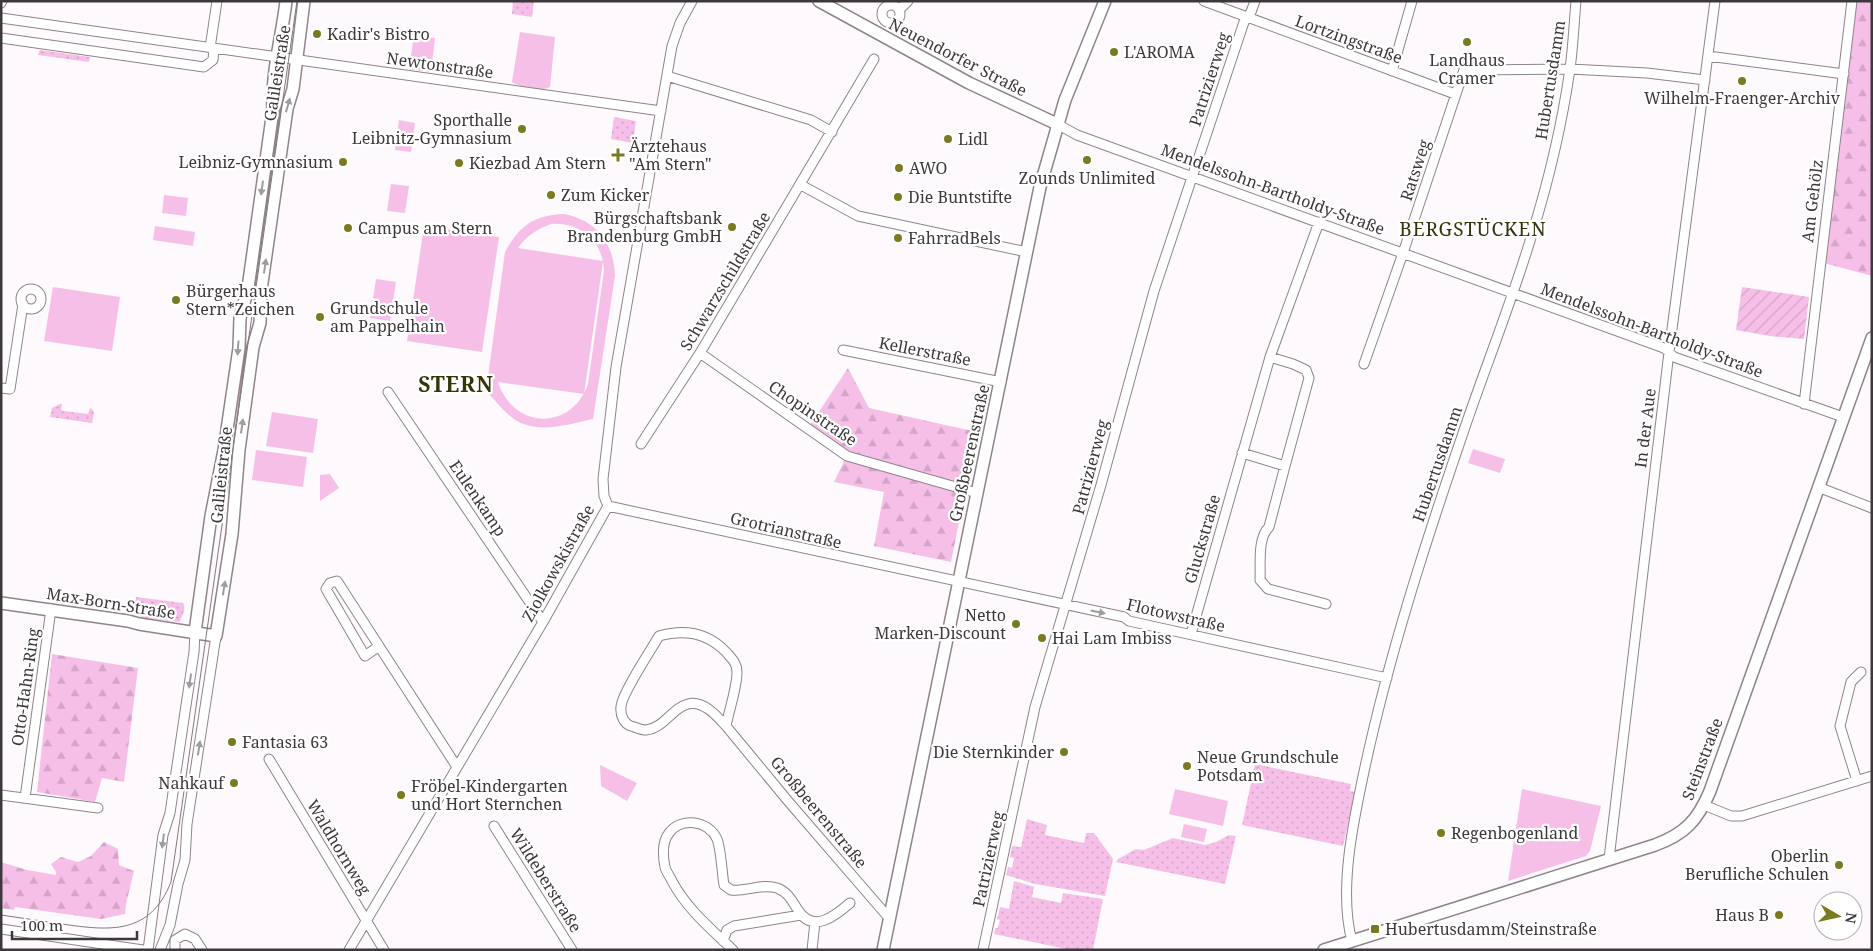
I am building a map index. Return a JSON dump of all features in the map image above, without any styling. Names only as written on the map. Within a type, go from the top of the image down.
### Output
[{"type":"street","points":[[1,38],[204,67],[213,60],[212,48],[217,1]]},
{"type":"street","name":"Galileistraße","points":[[148,950],[163,835],[170,813],[194,652],[194,632],[211,516],[224,450],[239,348],[240,318],[248,288],[273,110],[273,86],[286,1]]},
{"type":"street","name":"Galileistraße","points":[[160,950],[170,925],[186,851],[188,824],[232,534],[239,450],[253,348],[260,323],[261,290],[287,109],[293,89],[304,1]]},
{"type":"street","name":"Ziolkowskistraße","points":[[349,950],[543,622],[608,506],[603,488],[616,367],[672,46],[677,31],[692,1]]},
{"type":"street","name":"Neuendorfer Straße","points":[[819,1],[969,84],[1057,124]]},
{"type":"street","points":[[899,10],[908,1]]},
{"type":"street","name":"Großbeerenstraße","points":[[883,950],[1040,187],[1057,124],[1077,67],[1105,1]]},
{"type":"street","name":"Lortzingstraße","points":[[1204,1],[1455,94]]},
{"type":"street","name":"Patrizierweg","points":[[984,950],[1035,707],[1101,485],[1154,291],[1244,22],[1255,1]]},
{"type":"street","points":[[1392,71],[1412,1]]},
{"type":"street","name":"Hubertusdamm","points":[[1352,941],[1347,917],[1347,883],[1350,850],[1361,784],[1375,719],[1424,546],[1534,231],[1561,122],[1570,69],[1576,1]]},
{"type":"street","name":"In der Aue","points":[[1609,860],[1670,352],[1715,1]]},
{"type":"street","name":"Am Gehölz","points":[[1804,404],[1852,1]]},
{"type":"street","name":"Newtonstraße","points":[[1,18],[661,111]]},
{"type":"street","points":[[1708,56],[1844,74]]},
{"type":"street","name":"Schwarzschildstraße","points":[[641,444],[700,353],[874,59]]},
{"type":"street","points":[[1570,69],[1647,73],[1705,80]]},
{"type":"street","name":"Ratsweg","points":[[1364,364],[1404,253],[1464,70],[1570,69]]},
{"type":"street","points":[[667,76],[811,120],[832,132]]},
{"type":"street","name":"Mendelssohn-Bartholdy-Straße","points":[[1057,124],[1077,135],[1513,292],[1664,348],[1674,357],[1843,418]]},
{"type":"street","points":[[801,185],[858,216],[1027,252]]},
{"type":"street","name":"Gluckstraße","points":[[1191,634],[1270,357],[1319,222]]},
{"type":"street","points":[[1,388],[10,389],[23,304]]},
{"type":"street","name":"Steinstraße","points":[[1324,950],[1655,845],[1675,836],[1692,823],[1704,805],[1872,338]]},
{"type":"street","name":"Kellerstraße","points":[[843,350],[1001,382]]},
{"type":"street","name":"Chopinstraße","points":[[700,353],[847,456],[977,493]]},
{"type":"street","points":[[1270,357],[1306,370],[1309,378],[1270,527],[1266,530],[1261,548],[1260,580],[1268,589],[1326,604]]},
{"type":"street","name":"Eulenkamp","points":[[388,392],[543,622]]},
{"type":"street","points":[[1242,453],[1285,466]]},
{"type":"street","points":[[1818,487],[1872,508]]},
{"type":"street","name":"Grotrianstraße","points":[[608,506],[958,583]]},
{"type":"street","points":[[379,646],[365,656],[326,589],[330,583],[337,581],[379,646],[457,767]]},
{"type":"street","name":"Flotowstraße","points":[[958,583],[1124,618],[1129,621],[1387,678]]},
{"type":"street","name":"Max-Born-Straße","points":[[1,603],[51,609],[216,636]]},
{"type":"street","name":"Otto-Hahn-Ring","points":[[25,798],[51,609]]},
{"type":"street","name":"Großbeerenstraße","points":[[726,726],[737,673],[736,663],[719,645],[707,637],[675,632],[658,636],[620,706],[622,716],[628,725],[644,730],[659,726],[688,704],[698,704],[713,712],[889,918]]},
{"type":"street","points":[[1857,781],[1840,726],[1851,682],[1861,672]]},
{"type":"street","name":"Waldhornweg","points":[[269,759],[384,950]]},
{"type":"street","points":[[1704,805],[1731,816],[1742,816],[1872,776]]},
{"type":"street","points":[[1,795],[98,808]]},
{"type":"street","points":[[733,950],[692,910],[678,891],[665,868],[664,845],[666,838],[669,832],[685,823],[694,822],[702,825],[717,840],[724,885],[728,889],[735,891],[766,887],[779,889],[789,896],[802,915],[815,922],[833,917],[850,903]]},
{"type":"street","name":"Wildeberstraße","points":[[494,826],[572,950]]},
{"type":"street","points":[[723,941],[727,930],[734,926],[802,915]]},
{"type":"street","points":[[812,950],[815,922]]},
{"type":"street","points":[[1,929],[143,950]]},
{"type":"street","points":[[175,950],[175,940],[186,934],[196,939],[202,950]]},
{"type":"green space","points":[[513,1],[534,1],[532,17],[512,14]]},
{"type":"green space","points":[[1852,1],[1872,1],[1872,276],[1820,262]]},
{"type":"green space","points":[[520,32],[555,37],[550,87],[531,89],[512,82]]},
{"type":"green space","points":[[414,35],[435,38],[431,72],[409,69]]},
{"type":"green space","points":[[40,50],[90,57],[89,62],[38,55]]},
{"type":"green space","points":[[614,117],[636,121],[633,143],[611,139]]},
{"type":"green space","points":[[399,120],[415,123],[411,152],[395,150]]},
{"type":"green space","points":[[391,184],[409,186],[405,213],[387,211]]},
{"type":"green space","points":[[164,195],[188,198],[186,216],[162,213]]},
{"type":"green space","points":[[564,214],[575,217],[594,228],[607,243],[614,264],[615,276],[593,419],[555,427],[536,427],[517,421],[486,391],[505,252],[522,229],[528,224],[544,217]],"holes":[[[551,224],[572,226],[581,230],[595,242],[603,261],[518,248],[528,236]],[[603,262],[604,271],[588,384],[584,391]],[[498,382],[583,394],[569,411],[556,417],[542,419],[529,416],[516,409],[505,398]]]},
{"type":"green space","points":[[155,226],[195,232],[193,246],[153,240]]},
{"type":"green space","points":[[424,226],[499,237],[482,352],[407,341]]},
{"type":"green space","points":[[376,279],[396,282],[390,321],[370,318]]},
{"type":"green space","points":[[53,287],[120,297],[112,351],[44,341]]},
{"type":"green space","points":[[1742,287],[1809,297],[1804,339],[1736,330]]},
{"type":"green space","points":[[848,368],[869,408],[977,432],[951,562],[874,546],[884,492],[834,482],[848,453],[810,425]]},
{"type":"green space","points":[[62,404],[61,410],[64,411],[88,414],[90,408],[92,409],[94,413],[92,423],[50,417],[52,408]]},
{"type":"green space","points":[[272,412],[318,419],[313,453],[266,446]]},
{"type":"green space","points":[[1473,449],[1505,459],[1500,473],[1468,463]]},
{"type":"green space","points":[[256,450],[307,457],[303,487],[252,480]]},
{"type":"green space","points":[[330,474],[339,488],[320,501],[320,475]]},
{"type":"green space","points":[[136,597],[183,603],[184,611],[180,622],[142,618],[135,608]]},
{"type":"green space","points":[[52,654],[138,668],[124,782],[102,778],[95,802],[37,792]]},
{"type":"green space","points":[[1255,764],[1351,784],[1350,791],[1355,792],[1343,846],[1242,825]]},
{"type":"green space","points":[[600,765],[637,783],[627,801],[601,786]]},
{"type":"green space","points":[[1175,789],[1228,801],[1223,826],[1169,814]]},
{"type":"green space","points":[[1522,789],[1601,806],[1590,851],[1586,856],[1508,881]]},
{"type":"green space","points":[[1027,819],[1047,825],[1045,835],[1084,843],[1086,833],[1094,833],[1113,859],[1105,896],[1035,884],[1006,875],[1008,867],[1012,868],[1014,858],[1010,857],[1012,846],[1021,847]]},
{"type":"green space","points":[[1184,824],[1207,829],[1204,842],[1181,837]]},
{"type":"green space","points":[[1229,835],[1236,836],[1225,884],[1116,862],[1136,849],[1144,850],[1173,838],[1205,845]]},
{"type":"green space","points":[[104,842],[118,849],[119,865],[134,871],[125,914],[101,919],[15,907],[14,910],[1,908],[1,862],[27,870],[56,875],[51,864],[61,857],[78,862],[91,856]]},
{"type":"green space","points":[[1014,881],[1034,887],[1032,897],[1061,903],[1063,893],[1103,899],[1093,950],[1071,950],[994,934],[1000,920],[997,919],[1000,907],[1009,909]]},
{"type":"tram line","points":[[1,915],[96,928],[127,926],[152,912],[171,882],[297,1]]},
{"type":"place","name":"Kadir's Bistro","points":[[317,34]]},
{"type":"place","name":"Landhaus Cramer","points":[[1467,42]]},
{"type":"place","name":"L'AROMA","points":[[1114,52]]},
{"type":"place","name":"Wilhelm-Fraenger-Archiv","points":[[1742,81]]},
{"type":"place","name":"Sporthalle Leibnitz-Gymnasium","points":[[522,129]]},
{"type":"place","name":"Lidl","points":[[948,139]]},
{"type":"place","name":"Ärztehaus \"Am Stern\"","points":[[618,155]]},
{"type":"place","name":"Zounds Unlimited","points":[[1087,160]]},
{"type":"place","name":"Leibniz-Gymnasium","points":[[343,162]]},
{"type":"place","name":"Kiezbad Am Stern","points":[[459,163]]},
{"type":"place","name":"AWO","points":[[899,168]]},
{"type":"place","name":"Zum Kicker","points":[[551,195]]},
{"type":"place","name":"Die Buntstifte","points":[[898,197]]},
{"type":"place","name":"Bürgschaftsbank Brandenburg GmbH","points":[[732,227]]},
{"type":"place","name":"Campus am Stern","points":[[348,228]]},
{"type":"place","name":"FahrradBels","points":[[898,238]]},
{"type":"place","name":"Bürgerhaus Stern*Zeichen","points":[[176,300]]},
{"type":"place","name":"Grundschule am Pappelhain","points":[[320,317]]},
{"type":"place","name":"Netto Marken-Discount","points":[[1016,624]]},
{"type":"place","name":"Hai Lam Imbiss","points":[[1042,638]]},
{"type":"place","name":"Fantasia 63","points":[[232,742]]},
{"type":"place","name":"Die Sternkinder","points":[[1064,752]]},
{"type":"place","name":"Neue Grundschule Potsdam","points":[[1187,766]]},
{"type":"place","name":"Nahkauf","points":[[234,783]]},
{"type":"place","name":"Fröbel-Kindergarten und Hort Sternchen","points":[[401,795]]},
{"type":"place","name":"Regenbogenland","points":[[1441,833]]},
{"type":"place","name":"Oberlin Berufliche Schulen","points":[[1839,865]]},
{"type":"place","name":"Haus B","points":[[1779,915]]},
{"type":"place","name":"Hubertusdamm/Steinstraße","points":[[1375,929]]},
{"type":"district","name":"BERGSTÜCKEN","points":[[1473,229]]},
{"type":"district","name":"STERN","points":[[456,384]]}]
